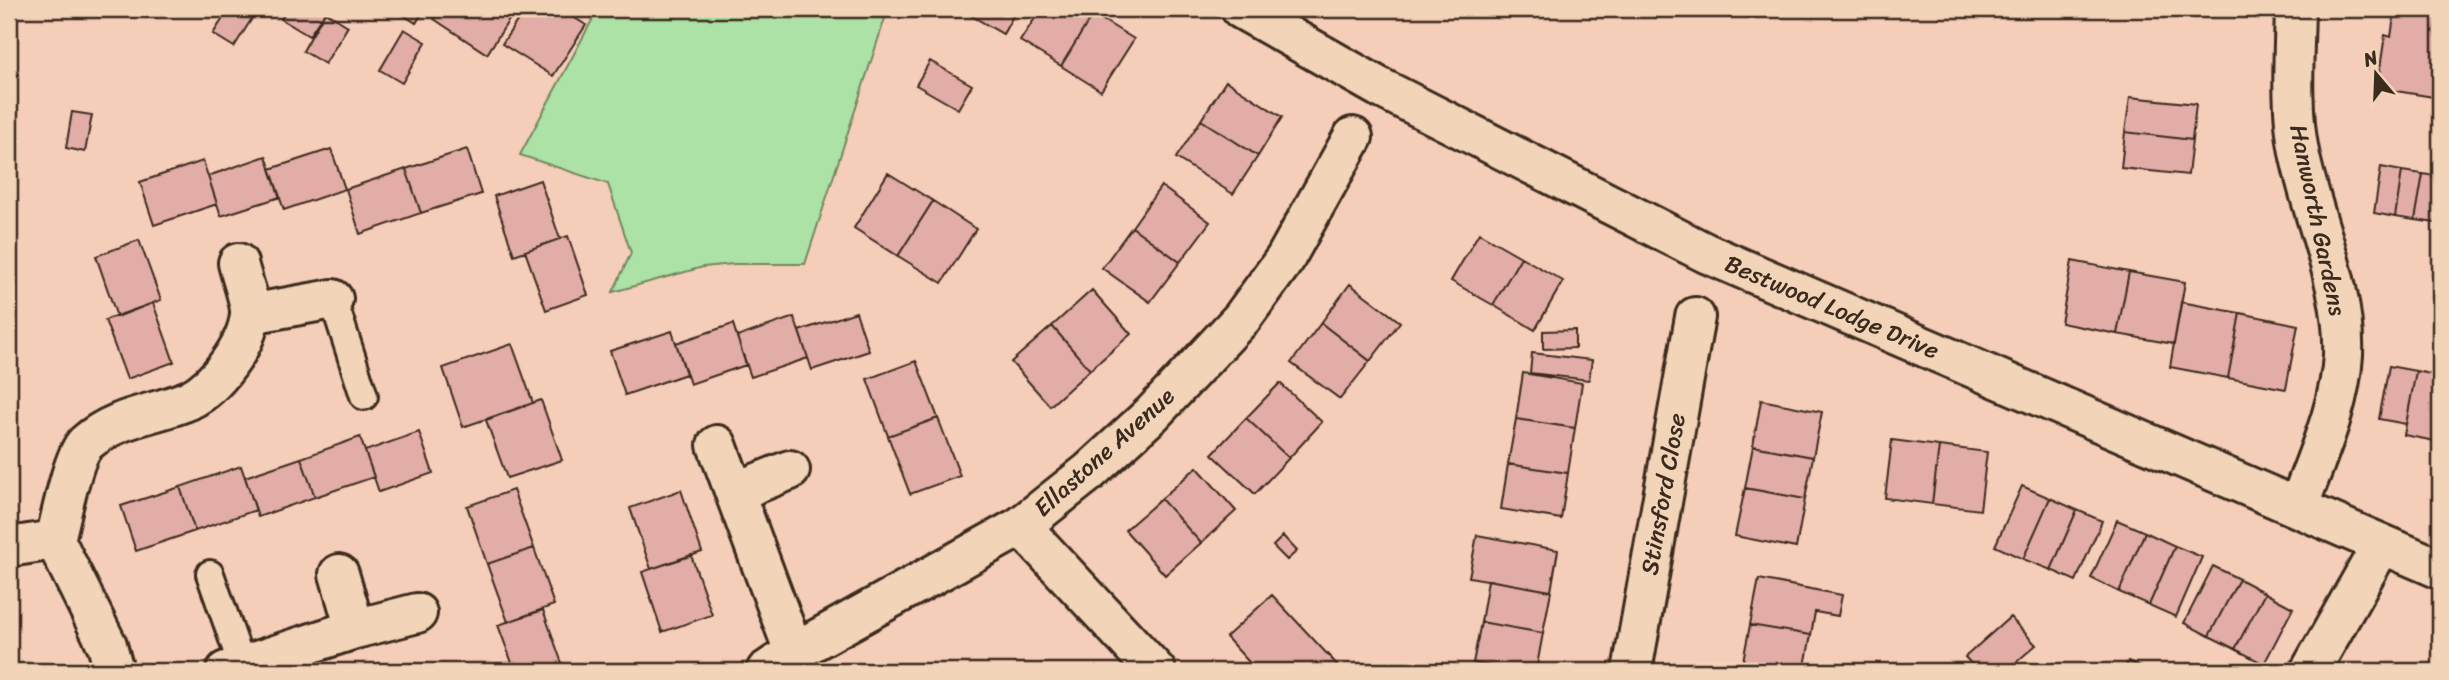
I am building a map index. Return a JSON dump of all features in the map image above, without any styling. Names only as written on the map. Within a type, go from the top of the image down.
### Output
[{"type":"street","name":"Bestwood Lodge Drive","points":[[1241,9],[1379,87],[1706,253],[2440,569]]},
{"type":"street","name":"Hanworth Gardens","points":[[2295,9],[2294,93],[2298,150],[2340,310],[2343,354],[2337,400],[2298,508]]},
{"type":"street","name":"Ellastone Avenue","points":[[780,662],[1021,526],[1089,472],[1152,414],[1242,318],[1285,259],[1353,138]]},
{"type":"street","points":[[114,671],[107,645],[55,540],[72,474],[84,445],[114,424],[191,399],[219,376],[239,349],[250,314],[238,263]]},
{"type":"street","points":[[250,314],[333,299]]},
{"type":"street","name":"Stinsford Close","points":[[1632,671],[1695,317]]},
{"type":"street","points":[[717,445],[735,492],[780,662]]},
{"type":"street","points":[[735,492],[790,470]]},
{"type":"street","points":[[1021,526],[1156,671]]},
{"type":"street","points":[[9,547],[55,540]]},
{"type":"street","points":[[2310,671],[2382,544]]},
{"type":"street","points":[[339,574],[355,629]]},
{"type":"street","points":[[234,668],[355,629],[417,613]]},
{"type":"lane","points":[[333,299],[364,396]]},
{"type":"lane","points":[[210,574],[234,668]]},
{"type":"green space","points":[[598,9],[888,9],[805,264],[703,267],[613,292],[631,253],[608,184],[520,155]]},
{"type":"building","points":[[229,9],[258,9],[234,47],[213,34]]},
{"type":"building","points":[[288,9],[327,9],[309,36],[281,19]]},
{"type":"building","points":[[394,9],[425,9],[416,23]]},
{"type":"building","points":[[440,9],[516,9],[487,54],[434,19]]},
{"type":"building","points":[[525,9],[560,9],[586,25],[553,76],[502,44]]},
{"type":"building","points":[[960,9],[1017,9],[1003,34]]},
{"type":"building","points":[[1041,9],[1085,9],[1093,14],[1061,66],[1020,41]]},
{"type":"building","points":[[2395,9],[2440,9],[2440,98],[2377,88],[2385,35],[2391,37]]},
{"type":"building","points":[[325,12],[348,26],[325,64],[303,51]]},
{"type":"building","points":[[1093,14],[1134,39],[1101,91],[1061,66]]},
{"type":"building","points":[[404,29],[426,42],[402,83],[380,70]]},
{"type":"building","points":[[930,61],[972,85],[958,109],[916,85]]},
{"type":"building","points":[[1226,81],[1282,117],[1258,156],[1201,120]]},
{"type":"building","points":[[2130,97],[2196,104],[2192,140],[2125,132]]},
{"type":"building","points":[[72,112],[92,115],[85,152],[66,148]]},
{"type":"building","points":[[9,117],[16,118],[9,156]]},
{"type":"building","points":[[1201,120],[1258,156],[1233,194],[1176,158]]},
{"type":"building","points":[[2125,132],[2192,140],[2188,175],[2121,168]]},
{"type":"building","points":[[331,149],[345,189],[284,210],[270,169]]},
{"type":"building","points":[[467,149],[481,194],[421,213],[406,169]]},
{"type":"building","points":[[266,156],[280,197],[221,216],[208,176]]},
{"type":"building","points":[[203,161],[217,204],[154,225],[140,182]]},
{"type":"building","points":[[2381,167],[2402,171],[2395,217],[2374,213]]},
{"type":"building","points":[[406,169],[421,213],[360,234],[346,189]]},
{"type":"building","points":[[2402,171],[2423,174],[2415,220],[2395,217]]},
{"type":"building","points":[[888,173],[933,201],[898,256],[854,228]]},
{"type":"building","points":[[2423,174],[2440,177],[2436,223],[2415,220]]},
{"type":"building","points":[[540,180],[560,239],[514,255],[494,196]]},
{"type":"building","points":[[1161,186],[1210,222],[1180,262],[1132,227]]},
{"type":"building","points":[[2440,196],[2440,224],[2436,223]]},
{"type":"building","points":[[933,201],[976,229],[942,283],[898,256]]},
{"type":"building","points":[[1132,227],[1180,262],[1150,302],[1102,268]]},
{"type":"building","points":[[1479,233],[1521,257],[1493,305],[1451,281]]},
{"type":"building","points":[[568,236],[588,295],[546,310],[525,251]]},
{"type":"building","points":[[139,240],[161,300],[117,317],[96,256]]},
{"type":"building","points":[[1521,257],[1563,281],[1535,330],[1493,305]]},
{"type":"building","points":[[2072,261],[2129,272],[2117,334],[2061,323]]},
{"type":"building","points":[[2129,272],[2185,282],[2174,344],[2117,334]]},
{"type":"building","points":[[1350,284],[1400,322],[1370,361],[1321,323]]},
{"type":"building","points":[[1092,290],[1131,334],[1090,370],[1052,326]]},
{"type":"building","points":[[2181,302],[2240,313],[2228,378],[2170,367]]},
{"type":"building","points":[[153,303],[174,362],[127,379],[105,320]]},
{"type":"building","points":[[856,312],[869,351],[812,370],[799,331]]},
{"type":"building","points":[[2240,313],[2298,325],[2286,389],[2228,378]]},
{"type":"building","points":[[794,317],[808,358],[751,377],[737,337]]},
{"type":"building","points":[[1321,323],[1370,361],[1340,399],[1291,363]]},
{"type":"building","points":[[733,324],[746,365],[690,384],[676,343]]},
{"type":"building","points":[[1052,326],[1090,370],[1050,406],[1011,362]]},
{"type":"building","points":[[1575,330],[1575,348],[1543,349],[1543,331]]},
{"type":"building","points":[[672,331],[686,374],[625,395],[610,351]]},
{"type":"building","points":[[512,344],[533,403],[463,427],[443,368]]},
{"type":"building","points":[[1532,353],[1592,360],[1589,380],[1530,373]]},
{"type":"building","points":[[916,361],[938,418],[888,436],[867,379]]},
{"type":"building","points":[[2389,366],[2416,371],[2406,424],[2379,419]]},
{"type":"building","points":[[2416,371],[2440,376],[2440,442],[2404,435]]},
{"type":"building","points":[[1523,373],[1582,383],[1575,428],[1516,419]]},
{"type":"building","points":[[1280,383],[1322,422],[1289,458],[1246,418]]},
{"type":"building","points":[[541,400],[562,460],[507,478],[486,420]]},
{"type":"building","points":[[1761,400],[1822,412],[1813,457],[1753,446]]},
{"type":"building","points":[[938,418],[960,476],[910,494],[888,436]]},
{"type":"building","points":[[1246,418],[1289,458],[1255,494],[1212,454]]},
{"type":"building","points":[[1516,419],[1575,428],[1568,473],[1508,464]]},
{"type":"building","points":[[419,432],[433,473],[379,492],[365,451]]},
{"type":"building","points":[[360,437],[374,477],[315,497],[301,458]]},
{"type":"building","points":[[1892,440],[1939,446],[1932,504],[1885,498]]},
{"type":"building","points":[[1753,446],[1813,457],[1805,499],[1745,488]]},
{"type":"building","points":[[1939,446],[1987,452],[1980,510],[1932,504]]},
{"type":"building","points":[[301,458],[315,497],[258,517],[245,477]]},
{"type":"building","points":[[1508,464],[1568,473],[1561,519],[1501,509]]},
{"type":"building","points":[[241,466],[256,510],[195,531],[180,487]]},
{"type":"building","points":[[1197,467],[1236,511],[1201,543],[1161,499]]},
{"type":"building","points":[[2022,486],[2050,498],[2023,559],[1995,546]]},
{"type":"building","points":[[180,487],[195,531],[136,551],[121,506]]},
{"type":"building","points":[[1745,488],[1805,499],[1796,548],[1735,536]]},
{"type":"building","points":[[513,490],[534,548],[487,564],[467,506]]},
{"type":"building","points":[[681,490],[702,552],[651,569],[630,508]]},
{"type":"building","points":[[2050,498],[2077,510],[2051,570],[2023,559]]},
{"type":"building","points":[[1161,499],[1201,543],[1165,575],[1125,530]]},
{"type":"building","points":[[2077,510],[2102,521],[2076,581],[2051,570]]},
{"type":"building","points":[[2117,520],[2145,532],[2119,592],[2091,578]]},
{"type":"building","points":[[2145,532],[2175,546],[2149,605],[2119,592]]},
{"type":"building","points":[[1477,535],[1558,550],[1551,591],[1469,577]]},
{"type":"building","points":[[1283,536],[1297,551],[1287,560],[1273,546]]},
{"type":"building","points":[[2175,546],[2202,557],[2176,617],[2149,605]]},
{"type":"building","points":[[534,548],[554,605],[508,622],[487,564]]},
{"type":"building","points":[[691,555],[712,615],[662,632],[642,572]]},
{"type":"building","points":[[2213,566],[2239,579],[2209,636],[2184,623]]},
{"type":"building","points":[[1759,579],[1842,595],[1838,616],[1815,612],[1811,635],[1750,625]]},
{"type":"building","points":[[2239,579],[2265,593],[2235,649],[2209,636]]},
{"type":"building","points":[[1488,580],[1551,591],[1543,633],[1481,622]]},
{"type":"building","points":[[2265,593],[2293,608],[2264,664],[2235,649]]},
{"type":"building","points":[[1272,595],[1343,671],[1257,671],[1226,637]]},
{"type":"building","points":[[543,610],[564,669],[515,671],[498,625]]},
{"type":"building","points":[[2010,617],[2036,645],[2006,671],[1978,671],[1965,657]]},
{"type":"building","points":[[1481,622],[1543,633],[1536,671],[1473,663]]},
{"type":"building","points":[[1750,625],[1811,635],[1804,671],[1770,671],[1742,666]]},
{"type":"building","points":[[2128,661],[2150,671],[2124,671]]},
{"type":"building","points":[[1742,666],[1770,671],[1741,671]]}]
